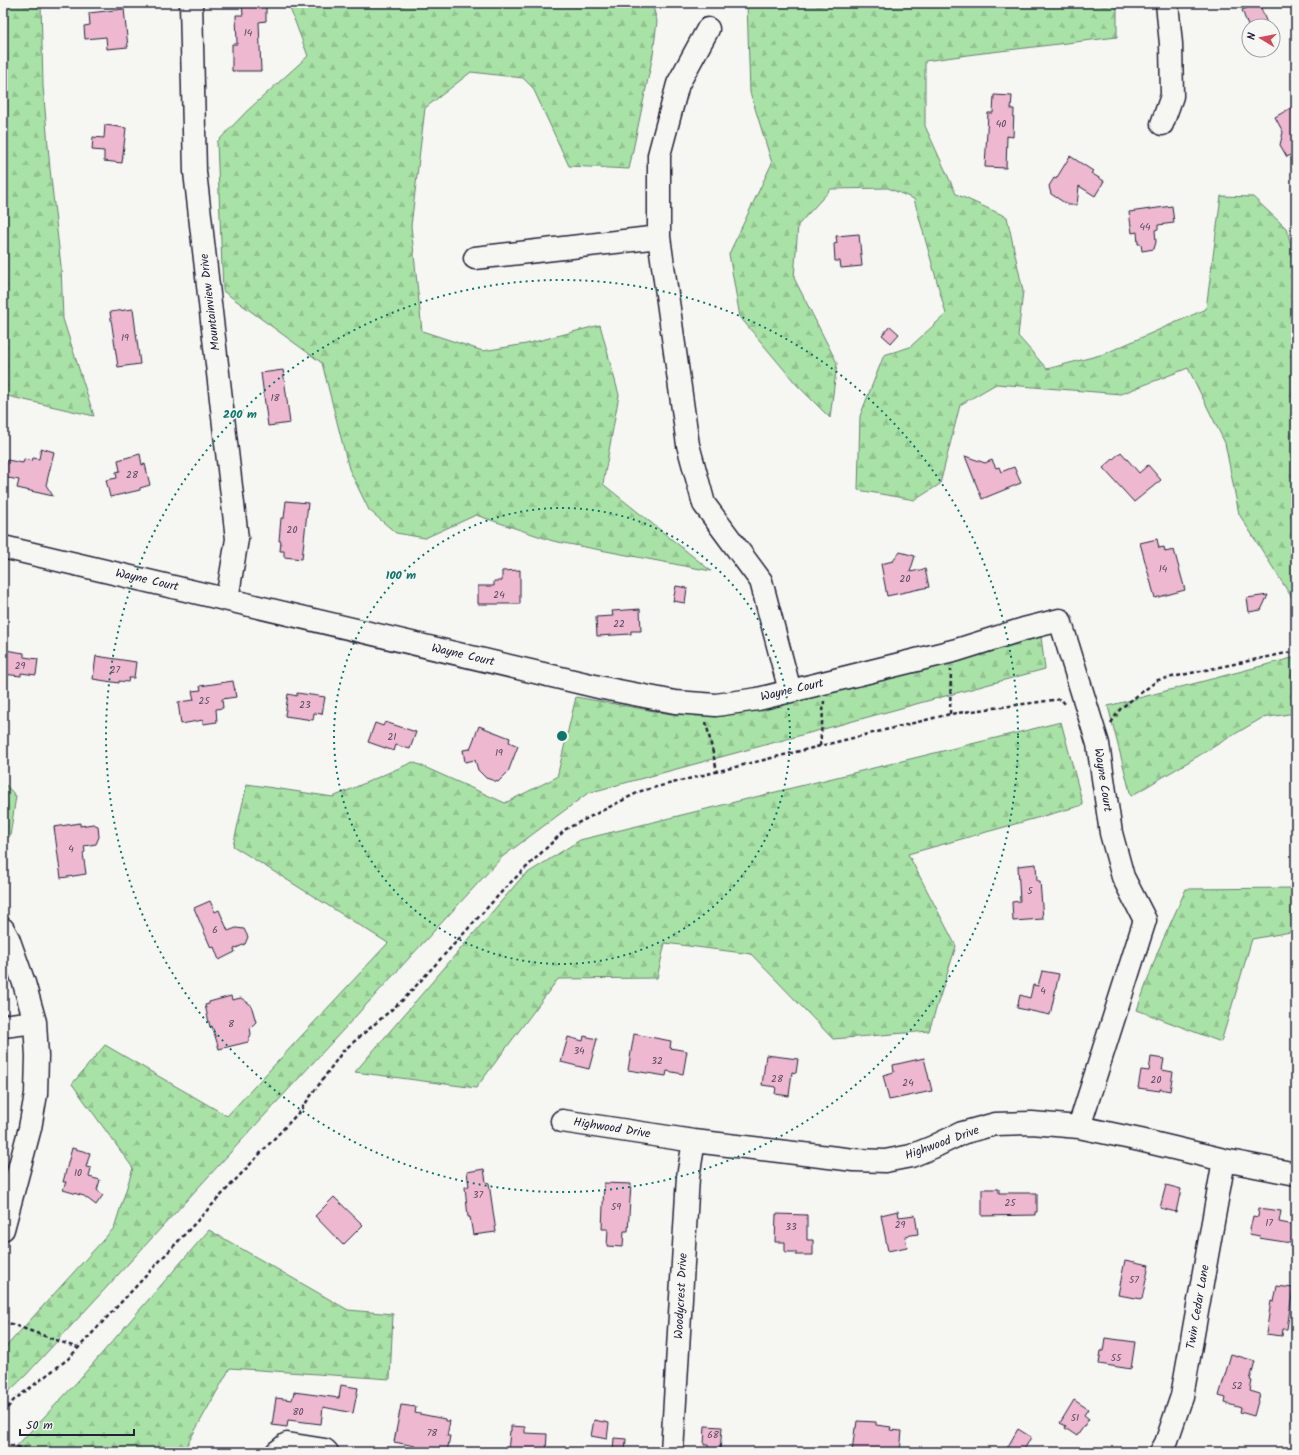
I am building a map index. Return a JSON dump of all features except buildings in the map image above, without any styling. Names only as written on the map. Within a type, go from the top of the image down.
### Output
[{"type":"street","name":"Mountainview Drive","points":[[191,3],[194,172],[237,538],[227,599]]},
{"type":"street","points":[[1162,124],[1172,96],[1171,44],[1167,3]]},
{"type":"street","points":[[708,29],[678,84],[659,155],[659,238],[688,445],[704,504],[761,581],[790,691]]},
{"type":"street","points":[[475,258],[659,238]]},
{"type":"street","name":"Wayne Court","points":[[3,547],[603,688],[675,702],[716,705],[744,701],[790,691],[951,652],[1024,629],[1060,620],[1098,744],[1111,833],[1123,877],[1145,920],[1079,1127]]},
{"type":"street","points":[[3,929],[8,938],[24,983],[35,1022],[37,1056],[36,1094],[30,1128],[3,1228]]},
{"type":"street","points":[[3,1026],[35,1022]]},
{"type":"street","name":"Highwood Drive","points":[[562,1121],[694,1141],[854,1160],[886,1161],[911,1156],[933,1148],[962,1133],[995,1124],[1032,1123],[1079,1127],[1224,1160],[1296,1174]]},
{"type":"street","name":"Woodycrest Drive","points":[[672,1452],[688,1177],[694,1141]]},
{"type":"street","name":"Twin Cedar Lane","points":[[1161,1452],[1166,1443],[1182,1396],[1224,1160]]},
{"type":"street","points":[[277,1452],[287,1444],[325,1450],[327,1452]]},
{"type":"path","points":[[1098,744],[1121,708],[1158,680],[1296,651]]},
{"type":"path","points":[[950,714],[951,652]]},
{"type":"path","points":[[820,746],[826,682]]},
{"type":"path","points":[[3,1413],[14,1400],[68,1359],[300,1111],[343,1051],[404,999],[508,886],[566,829],[641,791],[717,771],[950,714],[1061,698],[1066,704]]},
{"type":"path","points":[[702,704],[717,771]]},
{"type":"path","points":[[3,1321],[78,1348]]},
{"type":"path","points":[[3,1446],[10,1445],[37,1452]]},
{"type":"green space","points":[[3,3],[41,3],[43,86],[50,169],[61,266],[63,319],[94,416],[3,395]]},
{"type":"green space","points":[[288,3],[652,3],[657,21],[653,55],[629,169],[569,166],[533,88],[523,78],[471,72],[425,108],[411,226],[422,331],[483,351],[526,344],[600,325],[619,395],[603,484],[711,571],[553,541],[476,515],[425,538],[396,533],[369,510],[349,469],[322,363],[223,291],[217,142],[247,111],[308,56]]},
{"type":"green space","points":[[747,3],[1117,3],[1117,37],[925,61],[925,126],[956,194],[1007,217],[1023,291],[1018,336],[1047,369],[1104,354],[1206,309],[1221,196],[1253,197],[1286,228],[1296,260],[1296,601],[1294,601],[1239,514],[1225,443],[1188,368],[1121,394],[996,384],[960,405],[940,484],[915,500],[858,490],[860,416],[884,355],[910,347],[946,314],[914,199],[888,188],[831,189],[798,225],[794,278],[837,363],[830,418],[797,385],[740,317],[729,254],[772,163],[750,92]]},
{"type":"green space","points":[[1041,637],[1045,669],[588,793],[502,857],[26,1375],[3,1397],[3,1350],[114,1228],[133,1168],[72,1084],[105,1045],[227,1116],[388,943],[233,846],[247,784],[333,797],[413,762],[505,803],[557,777],[576,697],[671,714],[731,713]]},
{"type":"green space","points":[[1296,657],[1296,713],[1262,718],[1131,796],[1108,706]]},
{"type":"green space","points":[[1061,722],[1083,805],[908,854],[956,946],[929,1031],[833,1039],[751,954],[665,943],[657,978],[558,979],[476,1088],[355,1072],[523,876],[580,840]]},
{"type":"green space","points":[[3,782],[16,796],[10,836],[3,841]]},
{"type":"green space","points":[[1296,888],[1296,931],[1252,939],[1221,1042],[1137,1010],[1158,951],[1186,889]]},
{"type":"green space","points":[[209,1230],[348,1310],[393,1314],[390,1379],[230,1368],[183,1452],[11,1452],[77,1382]]}]
